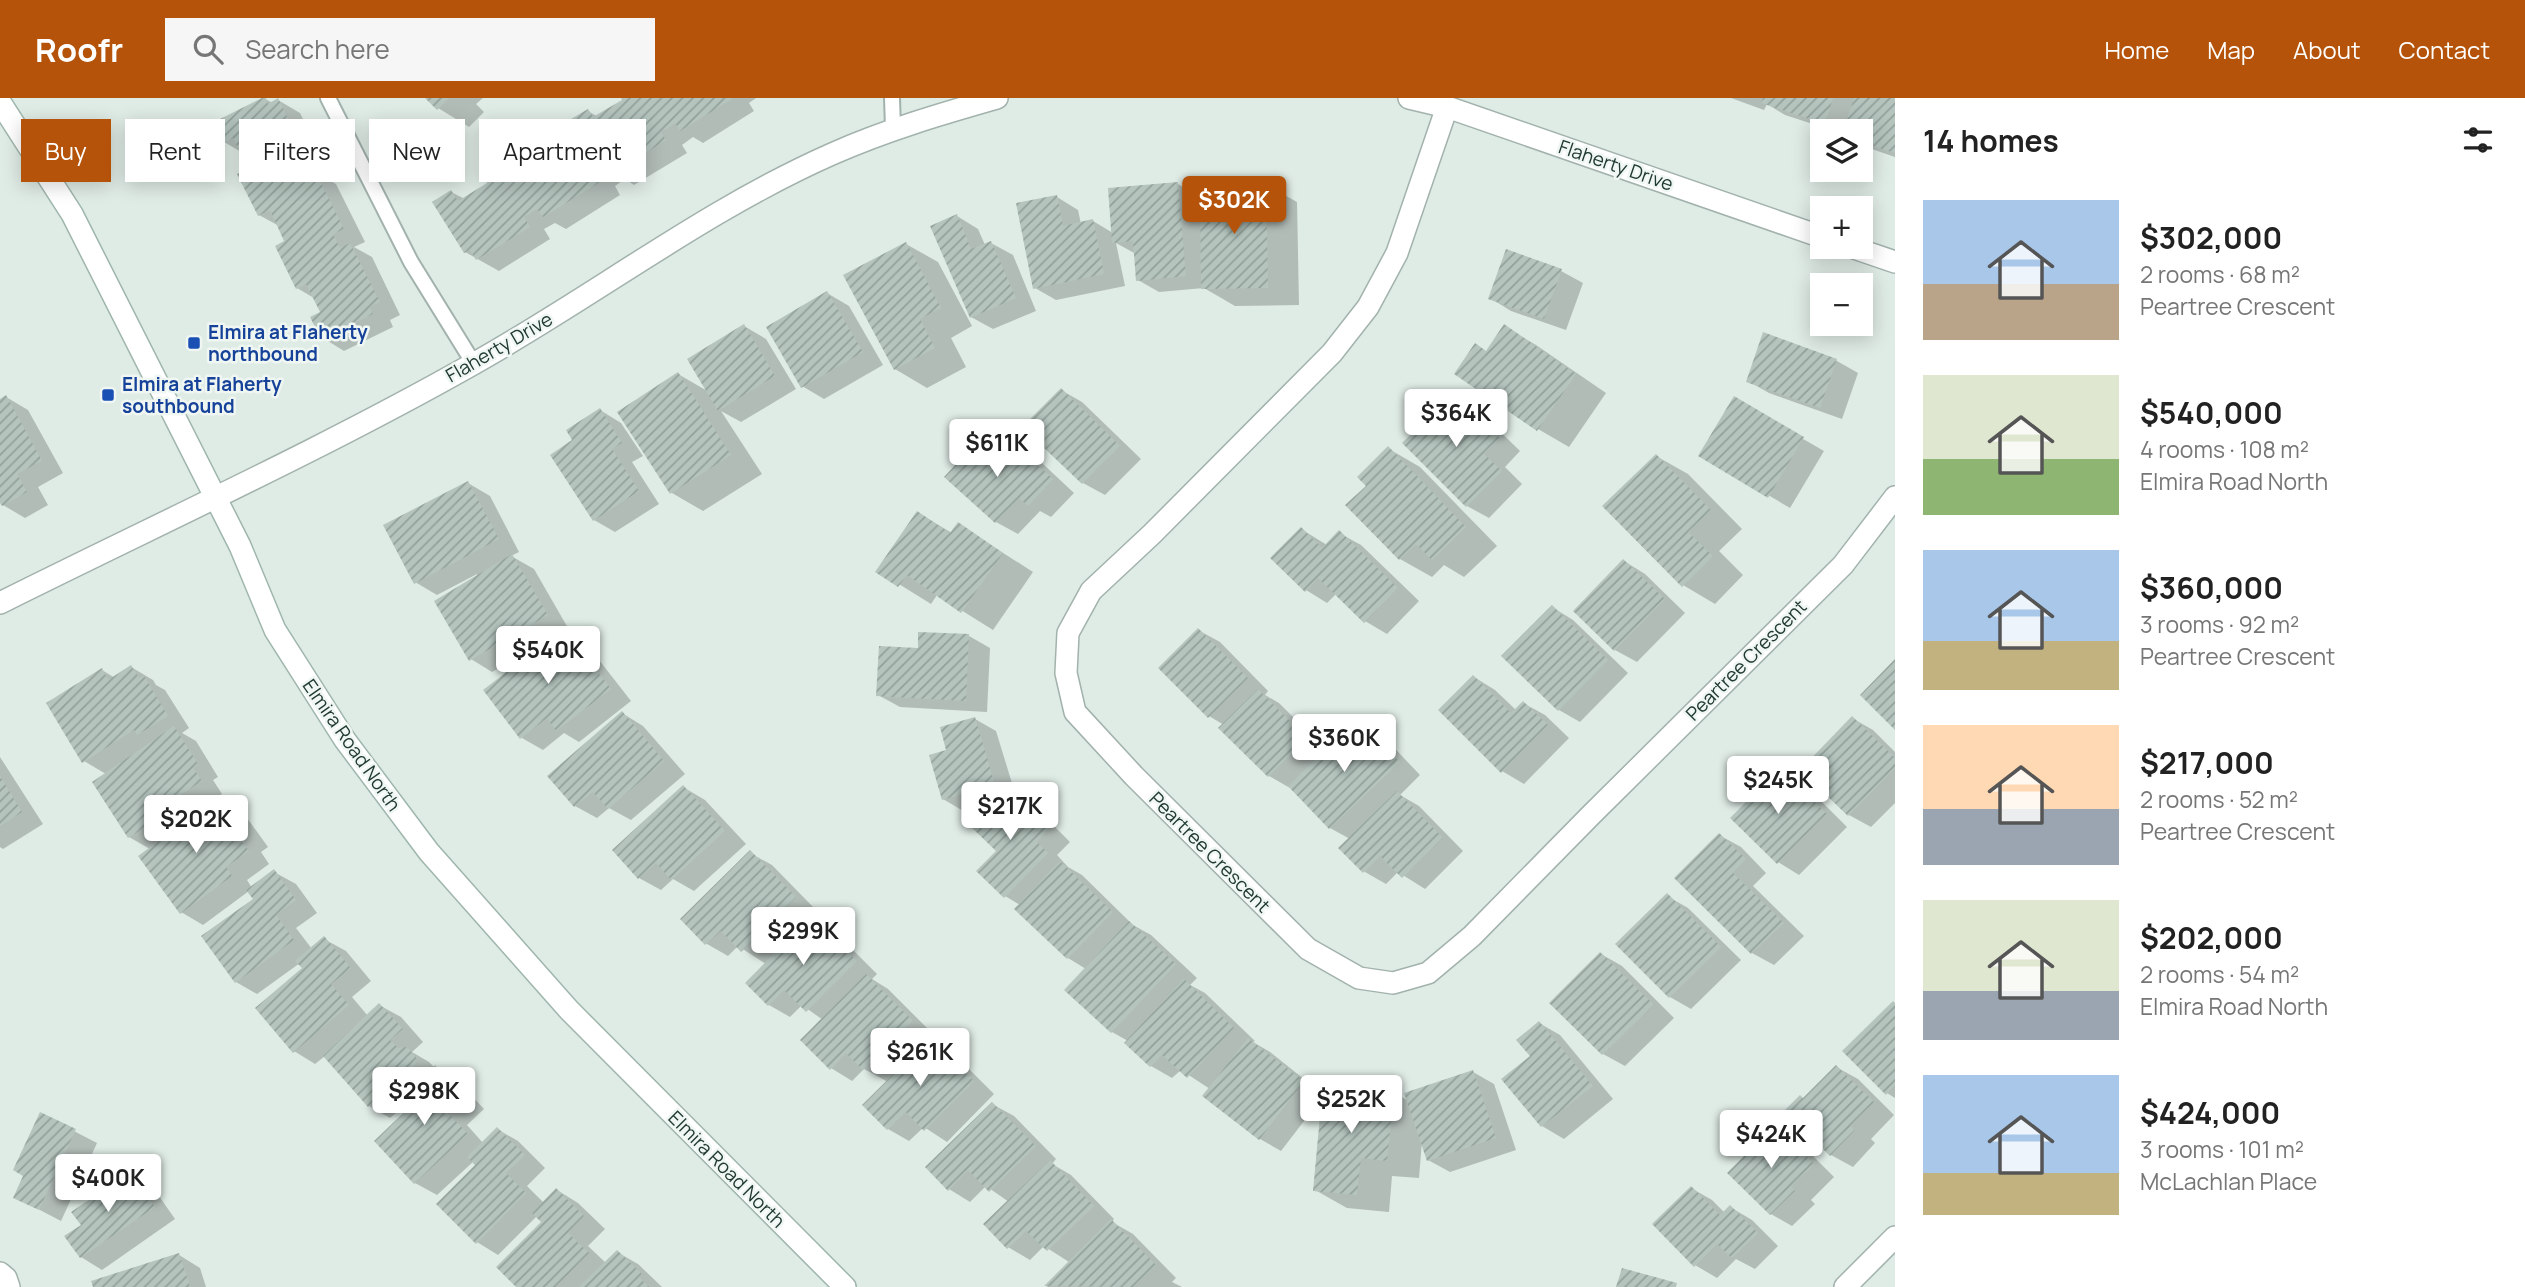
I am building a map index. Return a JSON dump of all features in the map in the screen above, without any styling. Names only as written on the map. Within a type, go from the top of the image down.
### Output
[{"type":"street","name":"Flaherty Drive","points":[[0,603],[298,456],[474,364],[760,190],[831,154],[893,128],[997,98]]},
{"type":"street","name":"Flaherty Drive","points":[[1409,98],[1447,107],[1810,233]]},
{"type":"street","name":"Elmira Road North","points":[[0,102],[72,214],[240,546],[275,630],[345,740],[429,852],[569,1010],[845,1287]]},
{"type":"street","name":"Peartree Crescent","points":[[1447,107],[1398,253],[1368,307],[1332,353],[1152,534],[1091,590],[1068,633],[1066,673],[1075,712],[1134,776],[1308,949],[1359,978],[1393,983],[1428,972],[1472,936],[1843,565],[1895,497]]},
{"type":"street","points":[[1873,254],[1895,262]]},
{"type":"street","points":[[1845,1287],[1895,1237]]},
{"type":"street","points":[[0,1273],[6,1278],[9,1287]]},
{"type":"lane","points":[[328,98],[411,262],[474,364]]},
{"type":"lane","points":[[892,98],[893,128]]},
{"type":"building","points":[[262,98],[266,98],[268,104],[278,98],[288,119],[239,119],[239,150],[233,138],[225,142],[225,119],[220,119]]},
{"type":"building","points":[[425,98],[449,98],[437,110]]},
{"type":"building","points":[[621,98],[734,98],[680,131],[675,123],[661,132],[666,140],[646,153],[646,119],[571,119],[588,109],[593,117],[622,100]]},
{"type":"building","points":[[1763,98],[1833,98],[1827,119],[1810,119],[1761,103]]},
{"type":"building","points":[[1854,98],[1895,98],[1895,153],[1873,146],[1873,119],[1847,119]]},
{"type":"building","points":[[241,182],[320,182],[344,229],[333,234],[340,248],[350,243],[380,302],[369,307],[373,314],[321,339],[310,317],[320,312],[306,284],[296,289],[275,246],[284,241],[270,210],[258,216]]},
{"type":"building","points":[[600,182],[543,217],[537,209],[524,217],[530,227],[476,260],[470,250],[464,253],[432,202],[451,190],[458,201],[487,183]]},
{"type":"building","points":[[1178,182],[1186,276],[1136,281],[1133,241],[1112,243],[1108,188]]},
{"type":"building","points":[[1266,182],[1268,288],[1201,289],[1200,183]]},
{"type":"building","points":[[1057,195],[1063,226],[1093,219],[1104,274],[1033,289],[1016,203]]},
{"type":"building","points":[[957,214],[971,249],[991,241],[1016,298],[970,318],[930,226]]},
{"type":"building","points":[[906,242],[941,308],[920,319],[935,348],[894,370],[843,275]]},
{"type":"building","points":[[1506,249],[1562,269],[1544,319],[1488,299]]},
{"type":"building","points":[[827,291],[863,352],[801,388],[766,327]]},
{"type":"building","points":[[744,324],[775,376],[718,411],[687,359]]},
{"type":"building","points":[[1504,324],[1576,374],[1537,431],[1454,374],[1475,343],[1486,351]]},
{"type":"building","points":[[1763,332],[1837,359],[1820,408],[1746,382]]},
{"type":"building","points":[[678,372],[731,455],[670,494],[617,412]]},
{"type":"building","points":[[1061,388],[1120,446],[1082,484],[1022,427]]},
{"type":"building","points":[[1453,392],[1500,438],[1484,454],[1502,471],[1466,507],[1402,443]]},
{"type":"building","points":[[6,395],[42,461],[17,474],[27,492],[2,506],[0,399]]},
{"type":"building","points":[[1734,396],[1804,437],[1768,498],[1698,456]]},
{"type":"building","points":[[600,408],[622,443],[612,449],[639,491],[593,521],[550,455],[572,440],[566,430]]},
{"type":"building","points":[[982,436],[1010,461],[1020,449],[1053,479],[1028,506],[1019,498],[995,523],[944,477]]},
{"type":"building","points":[[1388,446],[1466,527],[1432,560],[1416,544],[1399,560],[1345,505],[1366,486],[1357,477]]},
{"type":"building","points":[[1656,454],[1711,510],[1688,532],[1713,556],[1682,587],[1602,506]]},
{"type":"building","points":[[468,481],[499,539],[414,584],[383,525]]},
{"type":"building","points":[[917,511],[950,533],[958,522],[1003,553],[961,613],[907,575],[898,587],[875,572]]},
{"type":"building","points":[[1301,527],[1322,548],[1339,530],[1398,588],[1364,623],[1318,578],[1305,592],[1270,558]]},
{"type":"building","points":[[512,554],[548,615],[469,661],[434,601]]},
{"type":"building","points":[[1623,559],[1665,599],[1614,651],[1573,611]]},
{"type":"building","points":[[1552,605],[1608,660],[1558,711],[1501,656]]},
{"type":"building","points":[[564,628],[611,689],[556,731],[547,718],[520,739],[483,690]]},
{"type":"building","points":[[1198,628],[1248,678],[1208,718],[1158,668]]},
{"type":"building","points":[[918,632],[969,634],[966,701],[876,696],[879,646],[918,648]]},
{"type":"building","points":[[1895,659],[1895,730],[1860,695]]},
{"type":"building","points":[[131,665],[139,678],[144,676],[168,716],[137,735],[134,730],[82,763],[46,703],[102,668],[108,680]]},
{"type":"building","points":[[1473,675],[1511,713],[1523,701],[1548,725],[1501,773],[1438,710]]},
{"type":"building","points":[[1258,689],[1307,738],[1268,777],[1218,728]]},
{"type":"building","points":[[622,711],[664,761],[608,809],[593,792],[574,807],[547,776]]},
{"type":"building","points":[[1852,716],[1895,758],[1895,768],[1848,816],[1800,770]]},
{"type":"building","points":[[975,717],[995,785],[942,800],[929,755],[946,750],[940,727]]},
{"type":"building","points":[[1358,719],[1400,762],[1329,829],[1288,786]]},
{"type":"building","points":[[174,726],[198,764],[193,768],[202,781],[177,797],[182,804],[128,838],[92,782]]},
{"type":"building","points":[[1780,768],[1827,814],[1777,864],[1730,818]]},
{"type":"building","points":[[0,776],[22,812],[0,826]]},
{"type":"building","points":[[683,785],[725,831],[671,880],[656,863],[638,879],[612,850]]},
{"type":"building","points":[[1009,788],[1049,828],[1037,842],[1048,853],[1004,898],[976,871],[996,851],[970,826]]},
{"type":"building","points":[[1397,791],[1443,838],[1402,878],[1380,856],[1363,873],[1338,848]]},
{"type":"building","points":[[220,797],[247,834],[240,839],[249,851],[226,867],[232,876],[180,914],[138,856]]},
{"type":"building","points":[[1719,833],[1746,859],[1733,873],[1784,923],[1751,954],[1674,878]]},
{"type":"building","points":[[750,850],[796,897],[741,952],[721,931],[705,945],[680,919]]},
{"type":"building","points":[[1060,861],[1113,912],[1067,959],[1014,909]]},
{"type":"building","points":[[274,869],[296,900],[276,915],[294,940],[235,983],[201,936],[253,899],[246,890]]},
{"type":"building","points":[[1667,893],[1721,947],[1669,998],[1615,944]]},
{"type":"building","points":[[811,916],[857,961],[806,1012],[784,990],[768,1006],[745,983]]},
{"type":"building","points":[[1129,921],[1176,964],[1111,1033],[1064,990]]},
{"type":"building","points":[[324,936],[351,968],[331,984],[349,1005],[293,1053],[255,1008],[302,968],[295,961]]},
{"type":"building","points":[[1600,952],[1654,1005],[1602,1055],[1549,1003]]},
{"type":"building","points":[[866,974],[913,1021],[863,1070],[846,1053],[830,1070],[800,1040]]},
{"type":"building","points":[[1184,979],[1234,1028],[1187,1078],[1162,1055],[1150,1067],[1124,1043]]},
{"type":"building","points":[[1893,1001],[1895,1085],[1886,1095],[1842,1051]]},
{"type":"building","points":[[379,1003],[403,1029],[390,1040],[398,1048],[407,1047],[416,1057],[415,1065],[368,1107],[323,1056]]},
{"type":"building","points":[[1539,1021],[1593,1086],[1541,1127],[1501,1079],[1530,1056],[1516,1040]]},
{"type":"building","points":[[930,1038],[974,1081],[924,1131],[906,1112],[887,1130],[862,1105]]},
{"type":"building","points":[[1248,1038],[1304,1081],[1259,1140],[1202,1096]]},
{"type":"building","points":[[435,1065],[464,1096],[447,1112],[468,1134],[414,1184],[374,1141],[416,1101],[408,1091]]},
{"type":"building","points":[[1836,1065],[1874,1102],[1850,1126],[1855,1130],[1830,1156],[1784,1111],[1800,1095],[1803,1098]]},
{"type":"building","points":[[1473,1070],[1496,1138],[1427,1161],[1404,1093]]},
{"type":"building","points":[[1323,1084],[1394,1090],[1387,1161],[1361,1158],[1357,1195],[1313,1191]]},
{"type":"building","points":[[992,1102],[1036,1146],[989,1192],[968,1170],[948,1191],[925,1167]]},
{"type":"building","points":[[40,1112],[76,1129],[39,1210],[13,1198],[23,1176],[13,1170]]},
{"type":"building","points":[[1775,1125],[1814,1164],[1791,1187],[1795,1191],[1770,1215],[1727,1173]]},
{"type":"building","points":[[497,1127],[525,1155],[506,1173],[526,1193],[476,1244],[436,1204],[475,1165],[467,1157]]},
{"type":"building","points":[[1050,1160],[1094,1206],[1047,1251],[1026,1231],[1007,1249],[983,1224]]},
{"type":"building","points":[[130,1172],[155,1207],[80,1258],[64,1236],[81,1225],[71,1212]]},
{"type":"building","points":[[1691,1186],[1720,1215],[1730,1205],[1758,1233],[1732,1258],[1717,1244],[1694,1267],[1652,1224]]},
{"type":"building","points":[[556,1188],[584,1216],[568,1233],[589,1253],[556,1287],[516,1287],[496,1267],[541,1222],[532,1213]]},
{"type":"building","points":[[1111,1219],[1156,1265],[1133,1287],[1044,1286]]},
{"type":"building","points":[[617,1250],[642,1274],[639,1277],[649,1287],[579,1287]]},
{"type":"building","points":[[179,1253],[190,1287],[93,1287],[91,1281]]},
{"type":"building","points":[[1622,1268],[1677,1283],[1676,1287],[1616,1287]]},
{"type":"place","name":"Elmira at Flaherty northbound","points":[[194,343]]},
{"type":"place","name":"Elmira at Flaherty southbound","points":[[108,395]]}]
